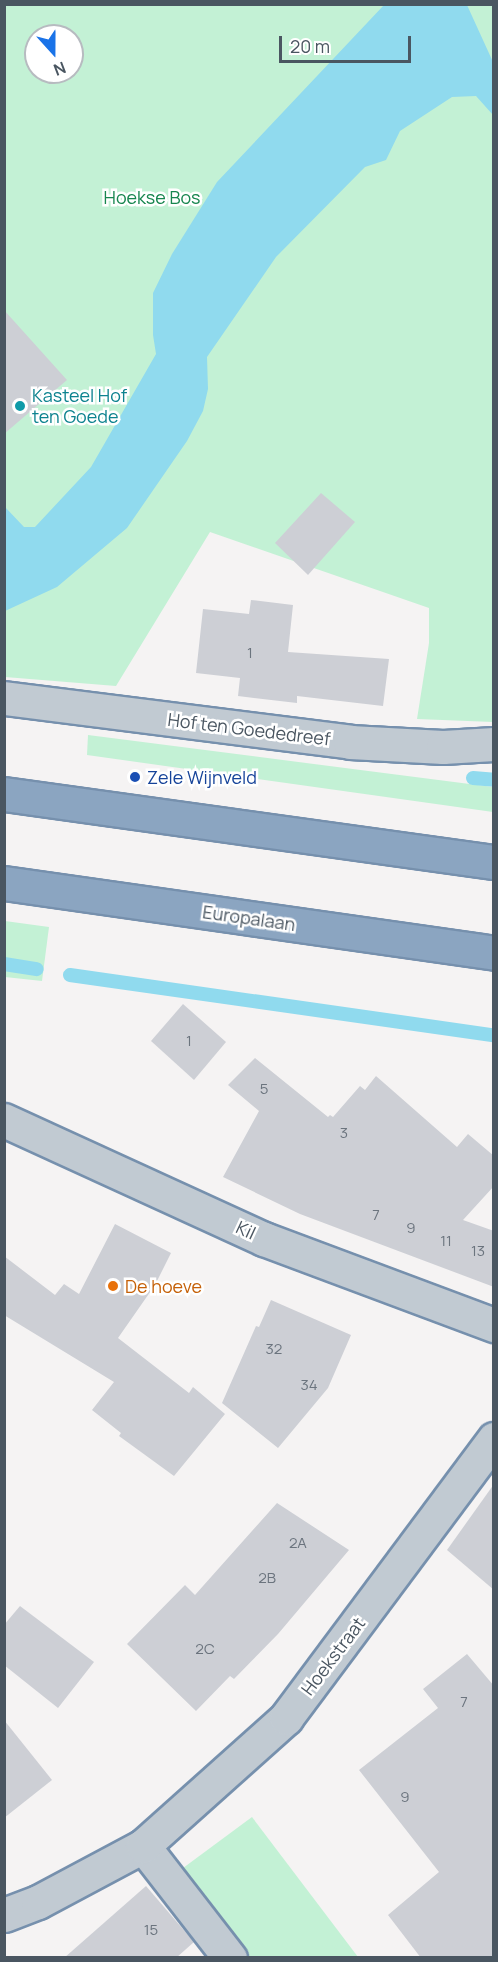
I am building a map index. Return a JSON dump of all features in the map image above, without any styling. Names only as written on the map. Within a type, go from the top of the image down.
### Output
[{"type":"highway","points":[[4,794],[494,862]]},
{"type":"highway","name":"Europalaan","points":[[4,883],[494,953]]},
{"type":"street","name":"Hof ten Goededreef","points":[[4,698],[350,742],[443,747],[494,744]]},
{"type":"street","name":"Kil","points":[[4,1120],[264,1239],[494,1324]]},
{"type":"street","name":"Hoekstraat","points":[[4,1915],[38,1902],[143,1846],[286,1718],[494,1439]]},
{"type":"street","points":[[143,1846],[230,1958]]},
{"type":"green space","name":"Hoekse Bos","points":[[4,5],[493,5],[493,722],[417,719],[429,643],[429,608],[210,532],[116,686],[5,677]]},
{"type":"green space","points":[[88,735],[493,787],[493,812],[87,755]]},
{"type":"green space","points":[[5,921],[49,927],[42,981],[5,977]]},
{"type":"green space","points":[[252,1817],[358,1957],[250,1957],[179,1871]]},
{"type":"water","points":[[384,5],[467,5],[493,62],[493,115],[476,96],[452,97],[400,131],[386,160],[365,167],[276,257],[207,357],[208,389],[203,411],[187,441],[127,528],[57,587],[5,611],[5,507],[24,527],[35,527],[91,467],[156,354],[153,335],[153,293],[172,254],[217,182]]},
{"type":"building","name":"Kasteel Hof ten Goede","points":[[4,310],[67,380],[4,434]]},
{"type":"building","points":[[321,493],[355,522],[308,575],[275,543]]},
{"type":"building","points":[[251,600],[293,605],[288,652],[389,659],[383,706],[297,696],[297,703],[238,696],[240,678],[196,673],[203,609],[249,614]]},
{"type":"building","points":[[183,1004],[226,1042],[194,1080],[151,1041]]},
{"type":"building","points":[[255,1058],[328,1117],[330,1115],[333,1117],[360,1086],[365,1090],[376,1076],[457,1147],[468,1134],[494,1156],[494,1186],[463,1220],[494,1231],[494,1287],[300,1214],[223,1177],[259,1111],[228,1085]]},
{"type":"building","points":[[115,1224],[171,1253],[155,1285],[118,1338],[189,1393],[193,1387],[225,1414],[174,1476],[119,1436],[121,1433],[92,1410],[114,1382],[4,1315],[4,1256],[55,1295],[64,1284],[79,1294]]},
{"type":"building","points":[[271,1300],[351,1335],[328,1388],[278,1448],[222,1403],[256,1326],[259,1327]]},
{"type":"building","points":[[494,1484],[494,1590],[447,1550]]},
{"type":"building","points":[[277,1503],[349,1550],[278,1634],[234,1679],[230,1676],[196,1711],[127,1644],[185,1585],[195,1595]]},
{"type":"building","points":[[20,1606],[94,1662],[58,1708],[4,1665],[4,1625]]},
{"type":"building","points":[[467,1654],[494,1686],[494,1958],[421,1958],[388,1915],[439,1872],[359,1770],[438,1708],[423,1689]]},
{"type":"building","points":[[4,1720],[52,1780],[4,1818]]},
{"type":"building","points":[[146,1886],[194,1942],[176,1958],[64,1958]]},
{"type":"waterway","points":[[473,778],[494,780]]},
{"type":"waterway","points":[[4,964],[37,969]]},
{"type":"waterway","points":[[70,975],[494,1035]]},
{"type":"place","name":"Kasteel Hof ten Goede","points":[[20,406]]},
{"type":"place","name":"Zele Wijnveld","points":[[135,777]]},
{"type":"place","name":"De hoeve","points":[[113,1286]]}]
